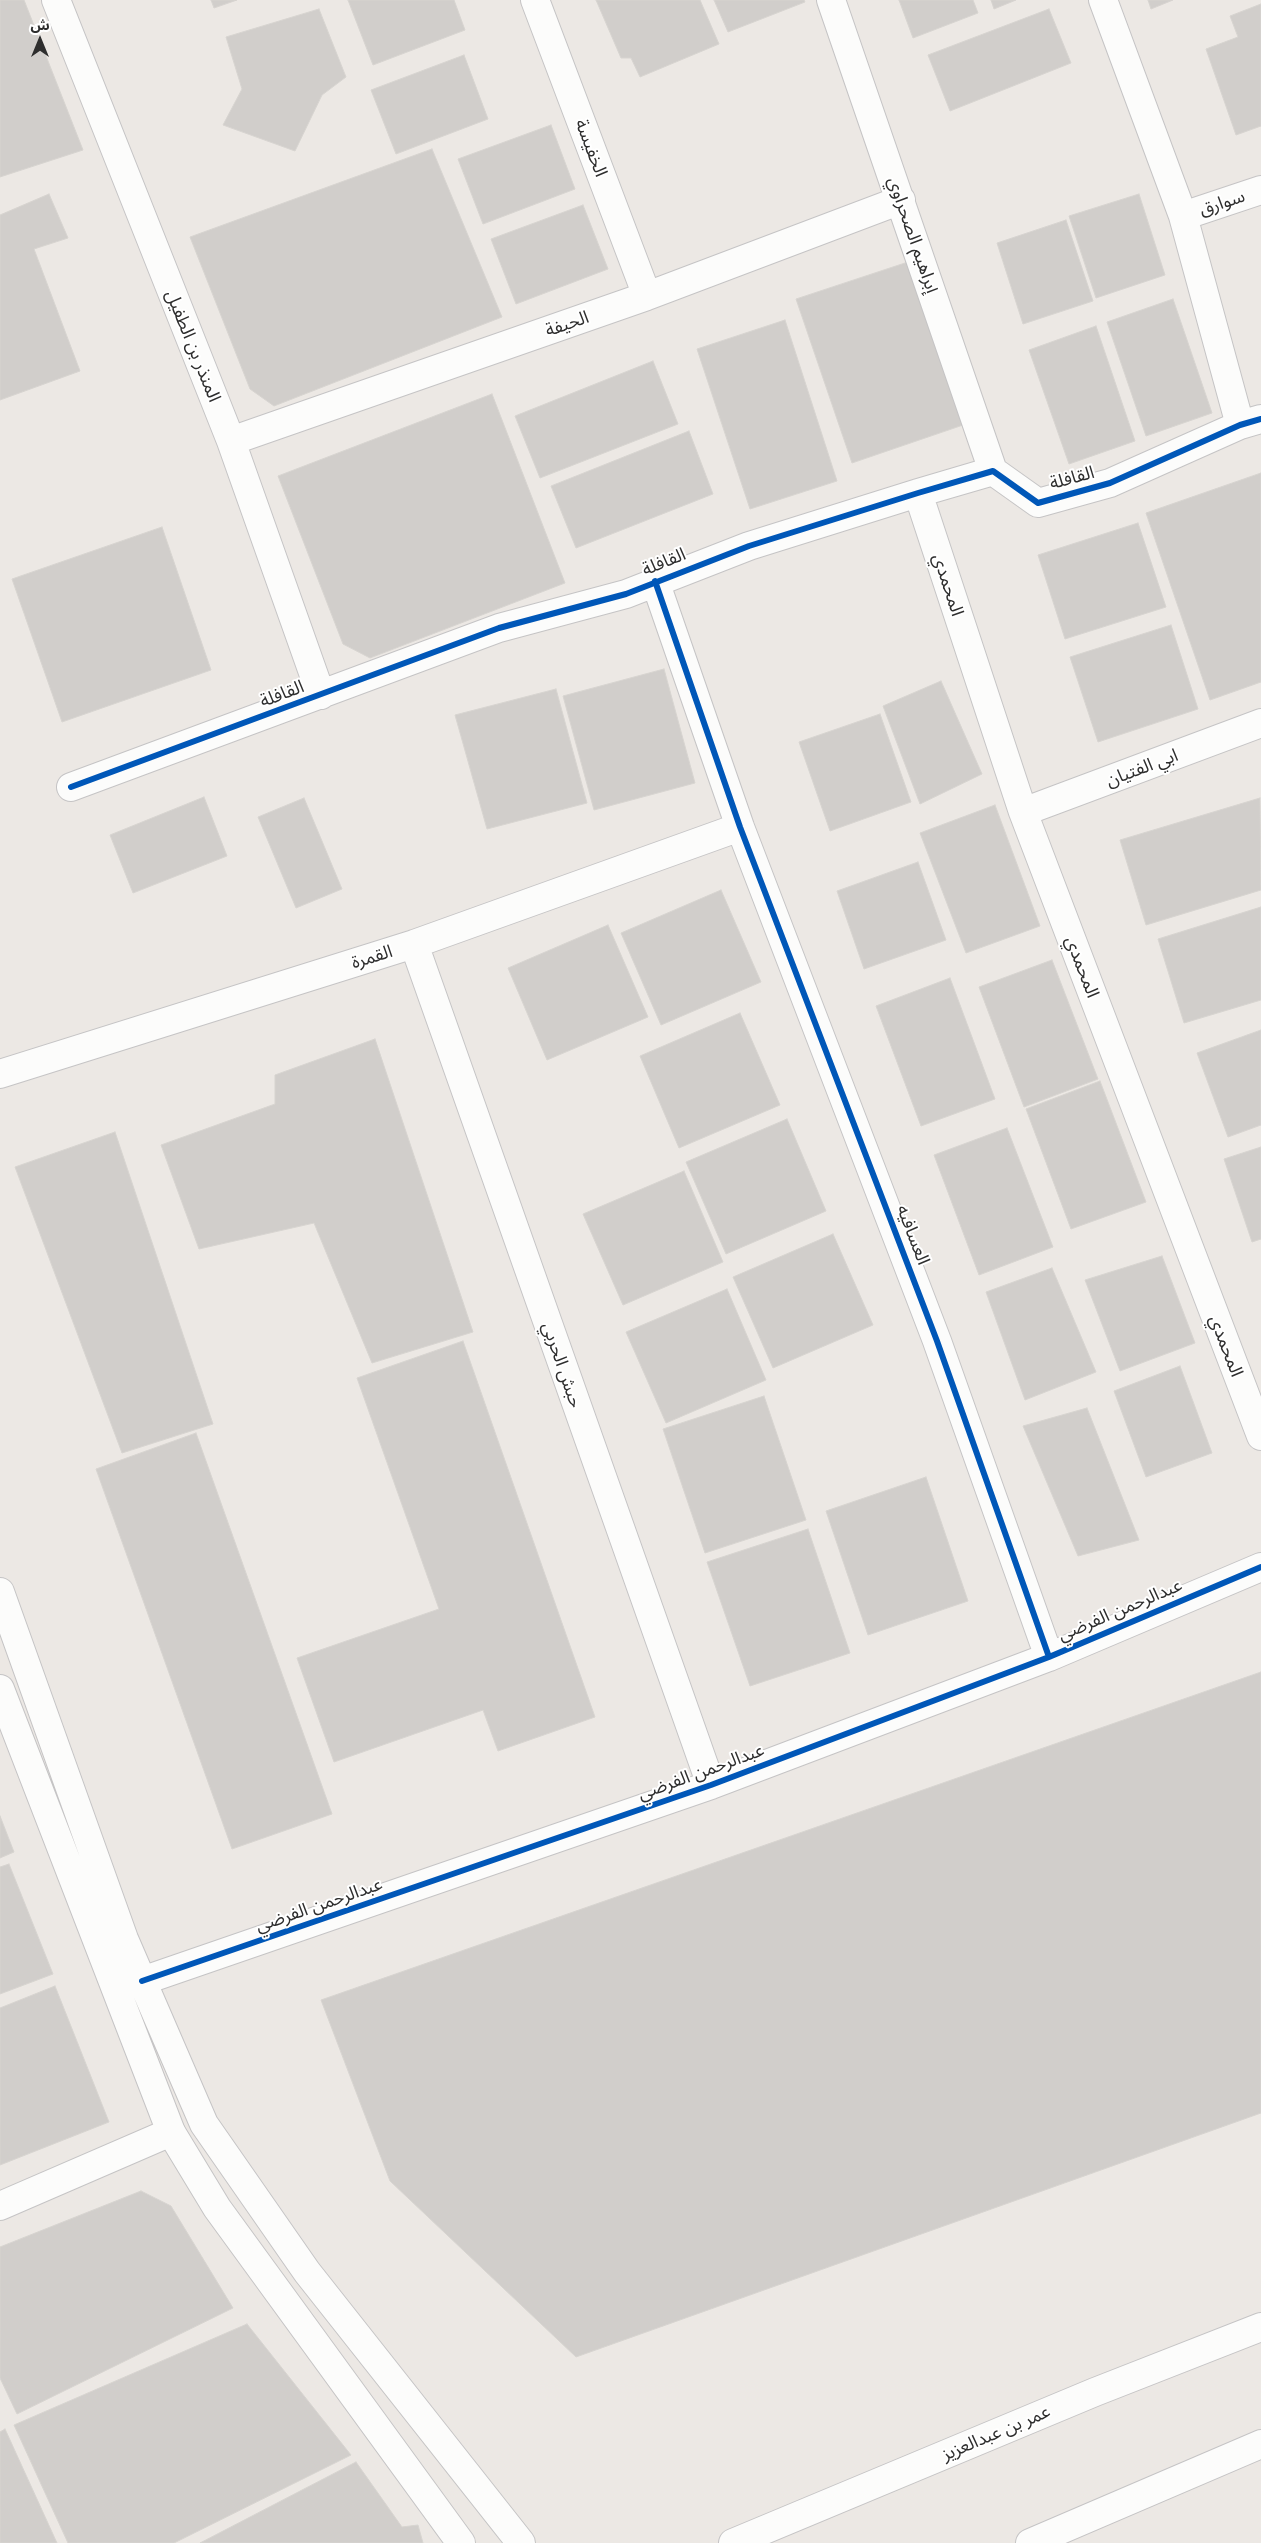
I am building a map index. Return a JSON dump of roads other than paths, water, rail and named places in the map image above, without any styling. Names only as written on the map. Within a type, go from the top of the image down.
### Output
[{"type":"street","name":"المنذر بن الطفيل","points":[[56,0],[231,441],[321,695]]},
{"type":"street","name":"الخفيسة","points":[[535,0],[647,296]]},
{"type":"street","name":"إبراهيم الصحراوي","points":[[831,0],[993,471]]},
{"type":"street","points":[[1103,0],[1183,216],[1251,422]]},
{"type":"street","name":"سوارق","points":[[1183,216],[1261,190]]},
{"type":"street","name":"الحيفة","points":[[231,441],[647,296],[901,200]]},
{"type":"street","name":"القافلة","points":[[71,787],[499,628],[626,594],[655,581],[749,546],[918,493],[993,471],[1038,503],[1110,483],[1251,422]]},
{"type":"street","name":"المحمدي","points":[[918,493],[1023,812],[1261,1436]]},
{"type":"street","name":"العسافيه","points":[[655,581],[740,827],[937,1341],[1049,1657]]},
{"type":"street","name":"ابي الفتيان","points":[[1023,812],[1261,723]]},
{"type":"street","name":"القمرة","points":[[0,1074],[414,944],[740,827]]},
{"type":"street","name":"حبش الحربي","points":[[414,944],[711,1785]]},
{"type":"street","name":"عبدالرحمن الفرضي","points":[[142,1981],[711,1785],[1049,1657],[1261,1567]]},
{"type":"street","points":[[0,1592],[124,1939],[204,2124],[307,2272],[520,2543]]},
{"type":"street","points":[[0,1689],[170,2132],[217,2208],[461,2543]]},
{"type":"street","points":[[0,2206],[170,2132]]},
{"type":"street","name":"عمر بن عبدالعزيز","points":[[733,2543],[1086,2396],[1261,2327]]},
{"type":"street","points":[[1030,2543],[1261,2444]]}]
